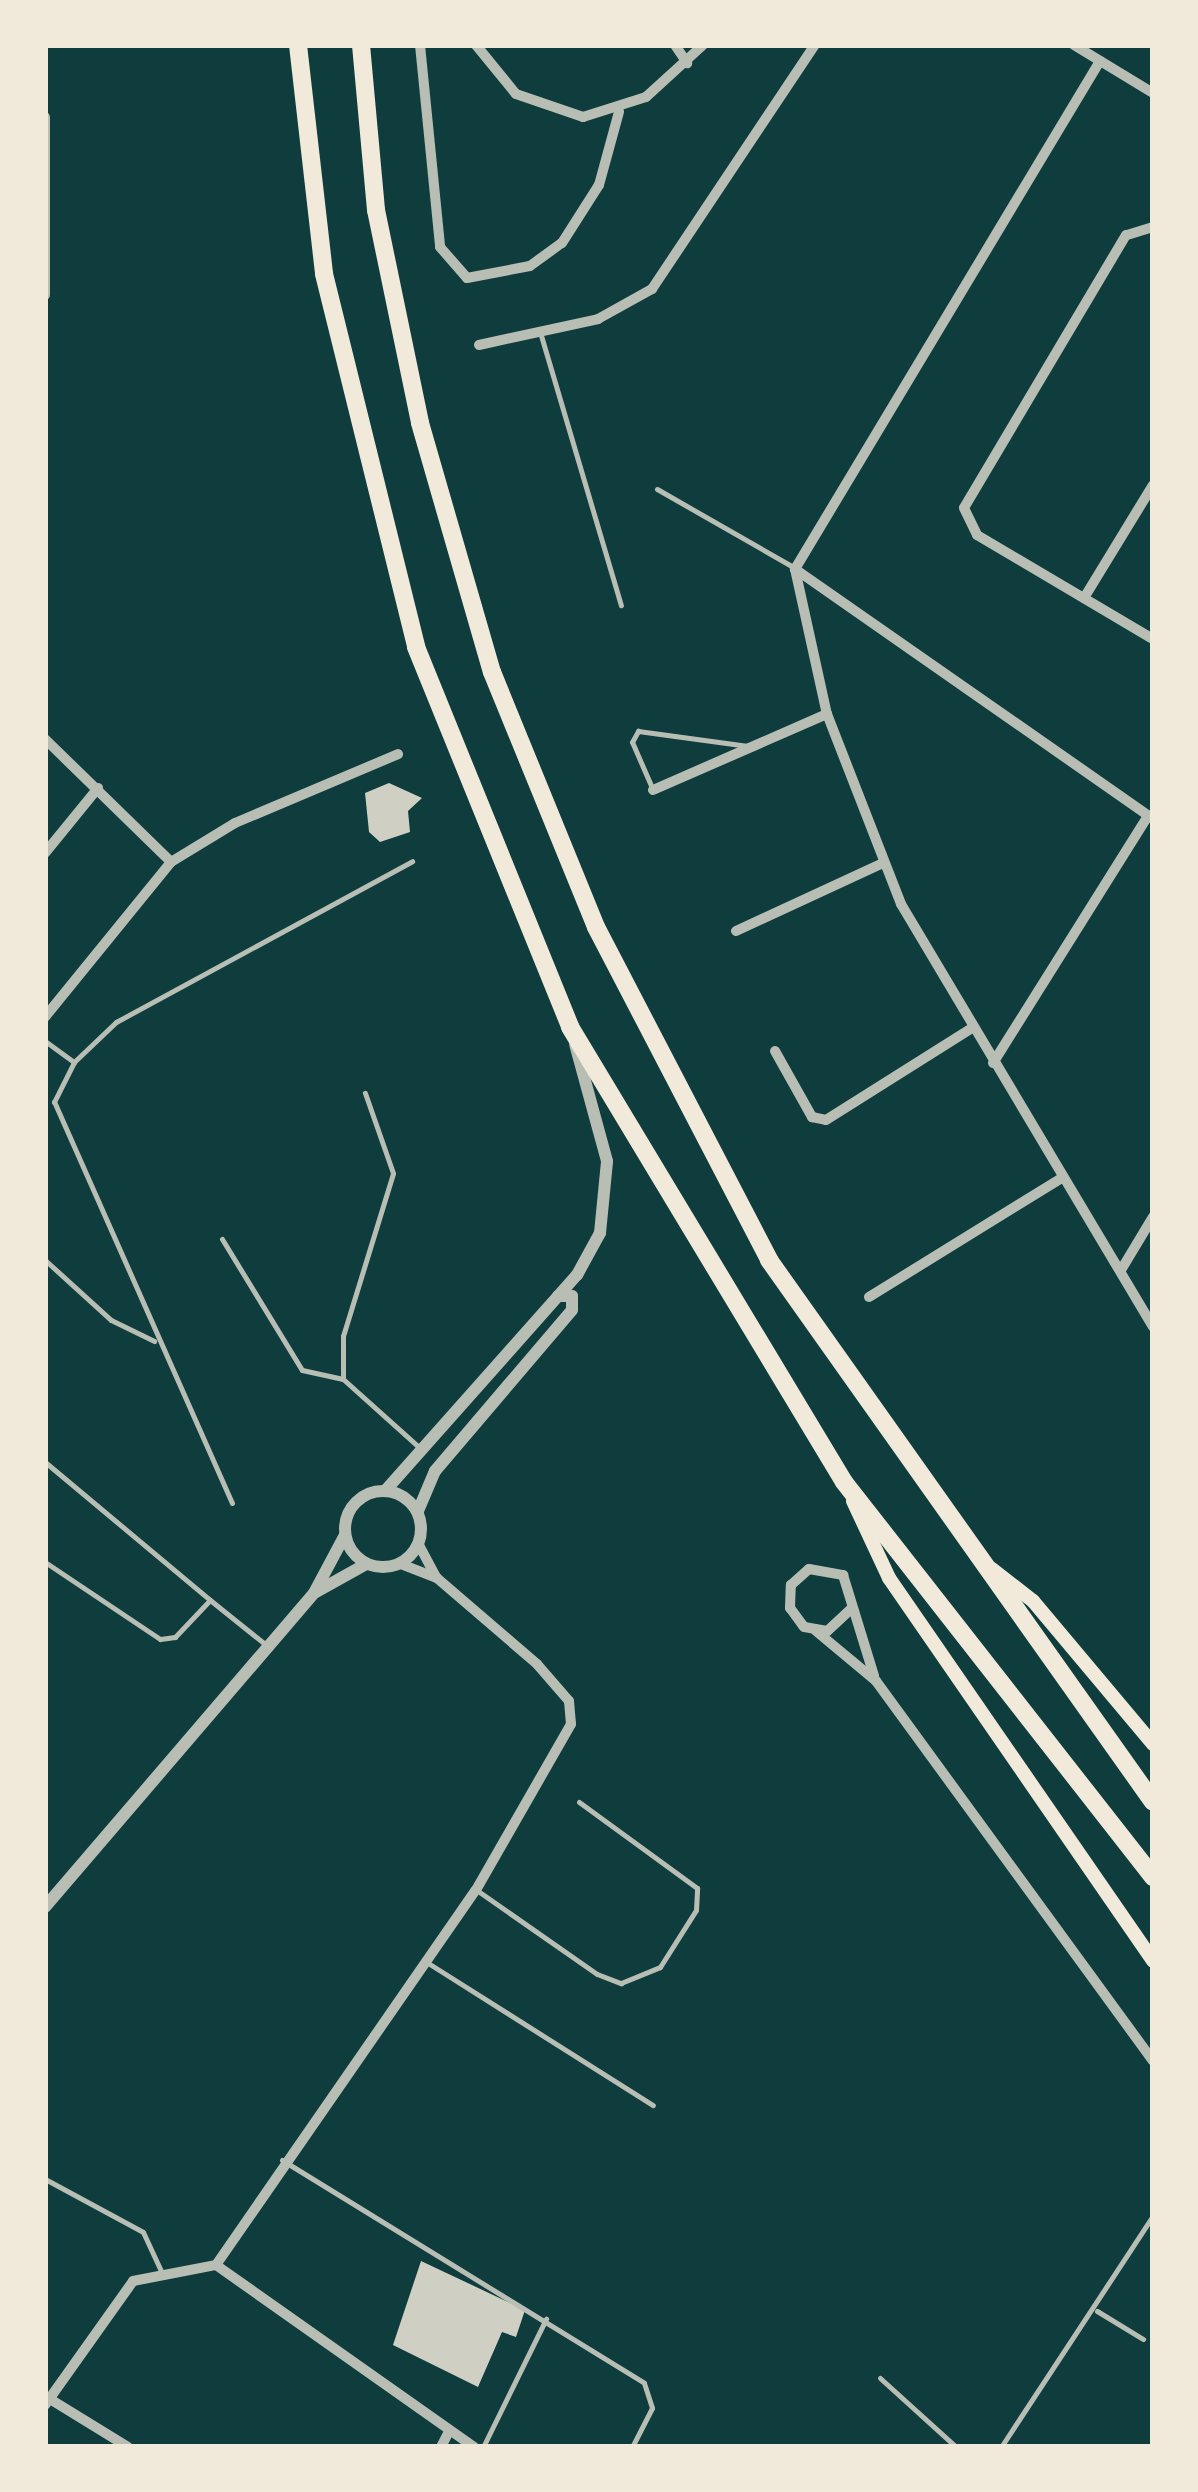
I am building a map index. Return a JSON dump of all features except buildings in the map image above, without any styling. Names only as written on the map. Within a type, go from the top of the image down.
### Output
[{"type":"highway","points":[[298,45],[324,274],[416,648],[570,1027],[844,1482],[1153,1878]]},
{"type":"highway","points":[[361,45],[376,210],[416,404],[525,760],[712,1160],[968,1549],[1153,1802]]},
{"type":"main road","points":[[844,1482],[889,1578],[1153,1961]]},
{"type":"main road","points":[[968,1549],[1034,1602],[1153,1744]]},
{"type":"street","points":[[420,45],[440,247],[466,278],[530,266],[562,243],[599,185],[619,112]]},
{"type":"street","points":[[476,45],[516,94],[548,110],[619,112],[687,62],[703,45]]},
{"type":"street","points":[[675,45],[687,62]]},
{"type":"street","points":[[479,346],[598,320],[652,289],[815,45]]},
{"type":"street","points":[[1074,45],[1153,93]]},
{"type":"street","points":[[1100,61],[795,569],[827,714],[882,864],[972,1028],[1153,1327]]},
{"type":"street","points":[[45,118],[45,295]]},
{"type":"street","points":[[1153,227],[1126,235],[964,508],[977,536],[1153,639]]},
{"type":"street","points":[[1084,598],[1153,485]]},
{"type":"street","points":[[795,569],[1150,817],[994,1062]]},
{"type":"street","points":[[653,790],[827,714]]},
{"type":"street","points":[[45,738],[172,862]]},
{"type":"street","points":[[45,1017],[172,862],[235,823],[398,754]]},
{"type":"street","points":[[45,853],[98,788]]},
{"type":"street","points":[[736,930],[882,864]]},
{"type":"street","points":[[45,1908],[265,1644],[314,1593],[345,1535],[354,1504],[385,1490],[423,1451],[591,1254],[610,1185],[570,1027]]},
{"type":"street","points":[[774,1051],[812,1117],[826,1120],[972,1028]]},
{"type":"street","points":[[869,1297],[1062,1178]]},
{"type":"street","points":[[1121,1270],[1153,1217]]},
{"type":"street","points":[[216,2264],[282,2160],[476,1890],[556,1759],[569,1701],[436,1578],[419,1545],[418,1511],[434,1471],[572,1310],[572,1296],[558,1296]]},
{"type":"street","points":[[385,1490],[418,1511]]},
{"type":"street","points":[[345,1535],[366,1564]]},
{"type":"street","points":[[400,1564],[419,1545]]},
{"type":"street","points":[[314,1593],[366,1564],[400,1564],[436,1578]]},
{"type":"street","points":[[876,1681],[852,1609],[850,1585],[833,1569],[799,1575],[790,1608],[876,1681],[1153,2060]]},
{"type":"street","points":[[816,1631],[838,1626],[852,1609]]},
{"type":"street","points":[[128,2447],[47,2400],[118,2294],[160,2271],[216,2264],[474,2447]]},
{"type":"street","points":[[441,2447],[450,2430]]},
{"type":"lane","points":[[540,332],[622,604]]},
{"type":"lane","points":[[656,489],[795,569]]},
{"type":"lane","points":[[653,790],[632,742],[638,731],[728,736],[750,747]]},
{"type":"lane","points":[[232,1503],[55,1120],[54,1102],[74,1062],[116,1022],[412,861]]},
{"type":"lane","points":[[45,1040],[74,1062]]},
{"type":"lane","points":[[343,1378],[343,1336],[393,1173],[365,1093]]},
{"type":"lane","points":[[222,1239],[302,1370],[343,1378],[423,1451]]},
{"type":"lane","points":[[45,1260],[111,1320],[156,1342]]},
{"type":"lane","points":[[45,1462],[265,1644]]},
{"type":"lane","points":[[45,1562],[160,1639],[176,1637],[210,1600]]},
{"type":"lane","points":[[476,1890],[597,1974],[621,1983],[660,1967],[696,1910],[696,1888],[580,1802]]},
{"type":"lane","points":[[425,1962],[654,2105]]},
{"type":"lane","points":[[282,2160],[644,2382],[652,2408],[632,2447]]},
{"type":"lane","points":[[45,2179],[143,2232],[160,2271]]},
{"type":"lane","points":[[1001,2447],[1096,2311],[1153,2216]]},
{"type":"lane","points":[[1096,2311],[1142,2339]]},
{"type":"lane","points":[[483,2447],[546,2319]]},
{"type":"lane","points":[[880,2378],[956,2447]]}]
